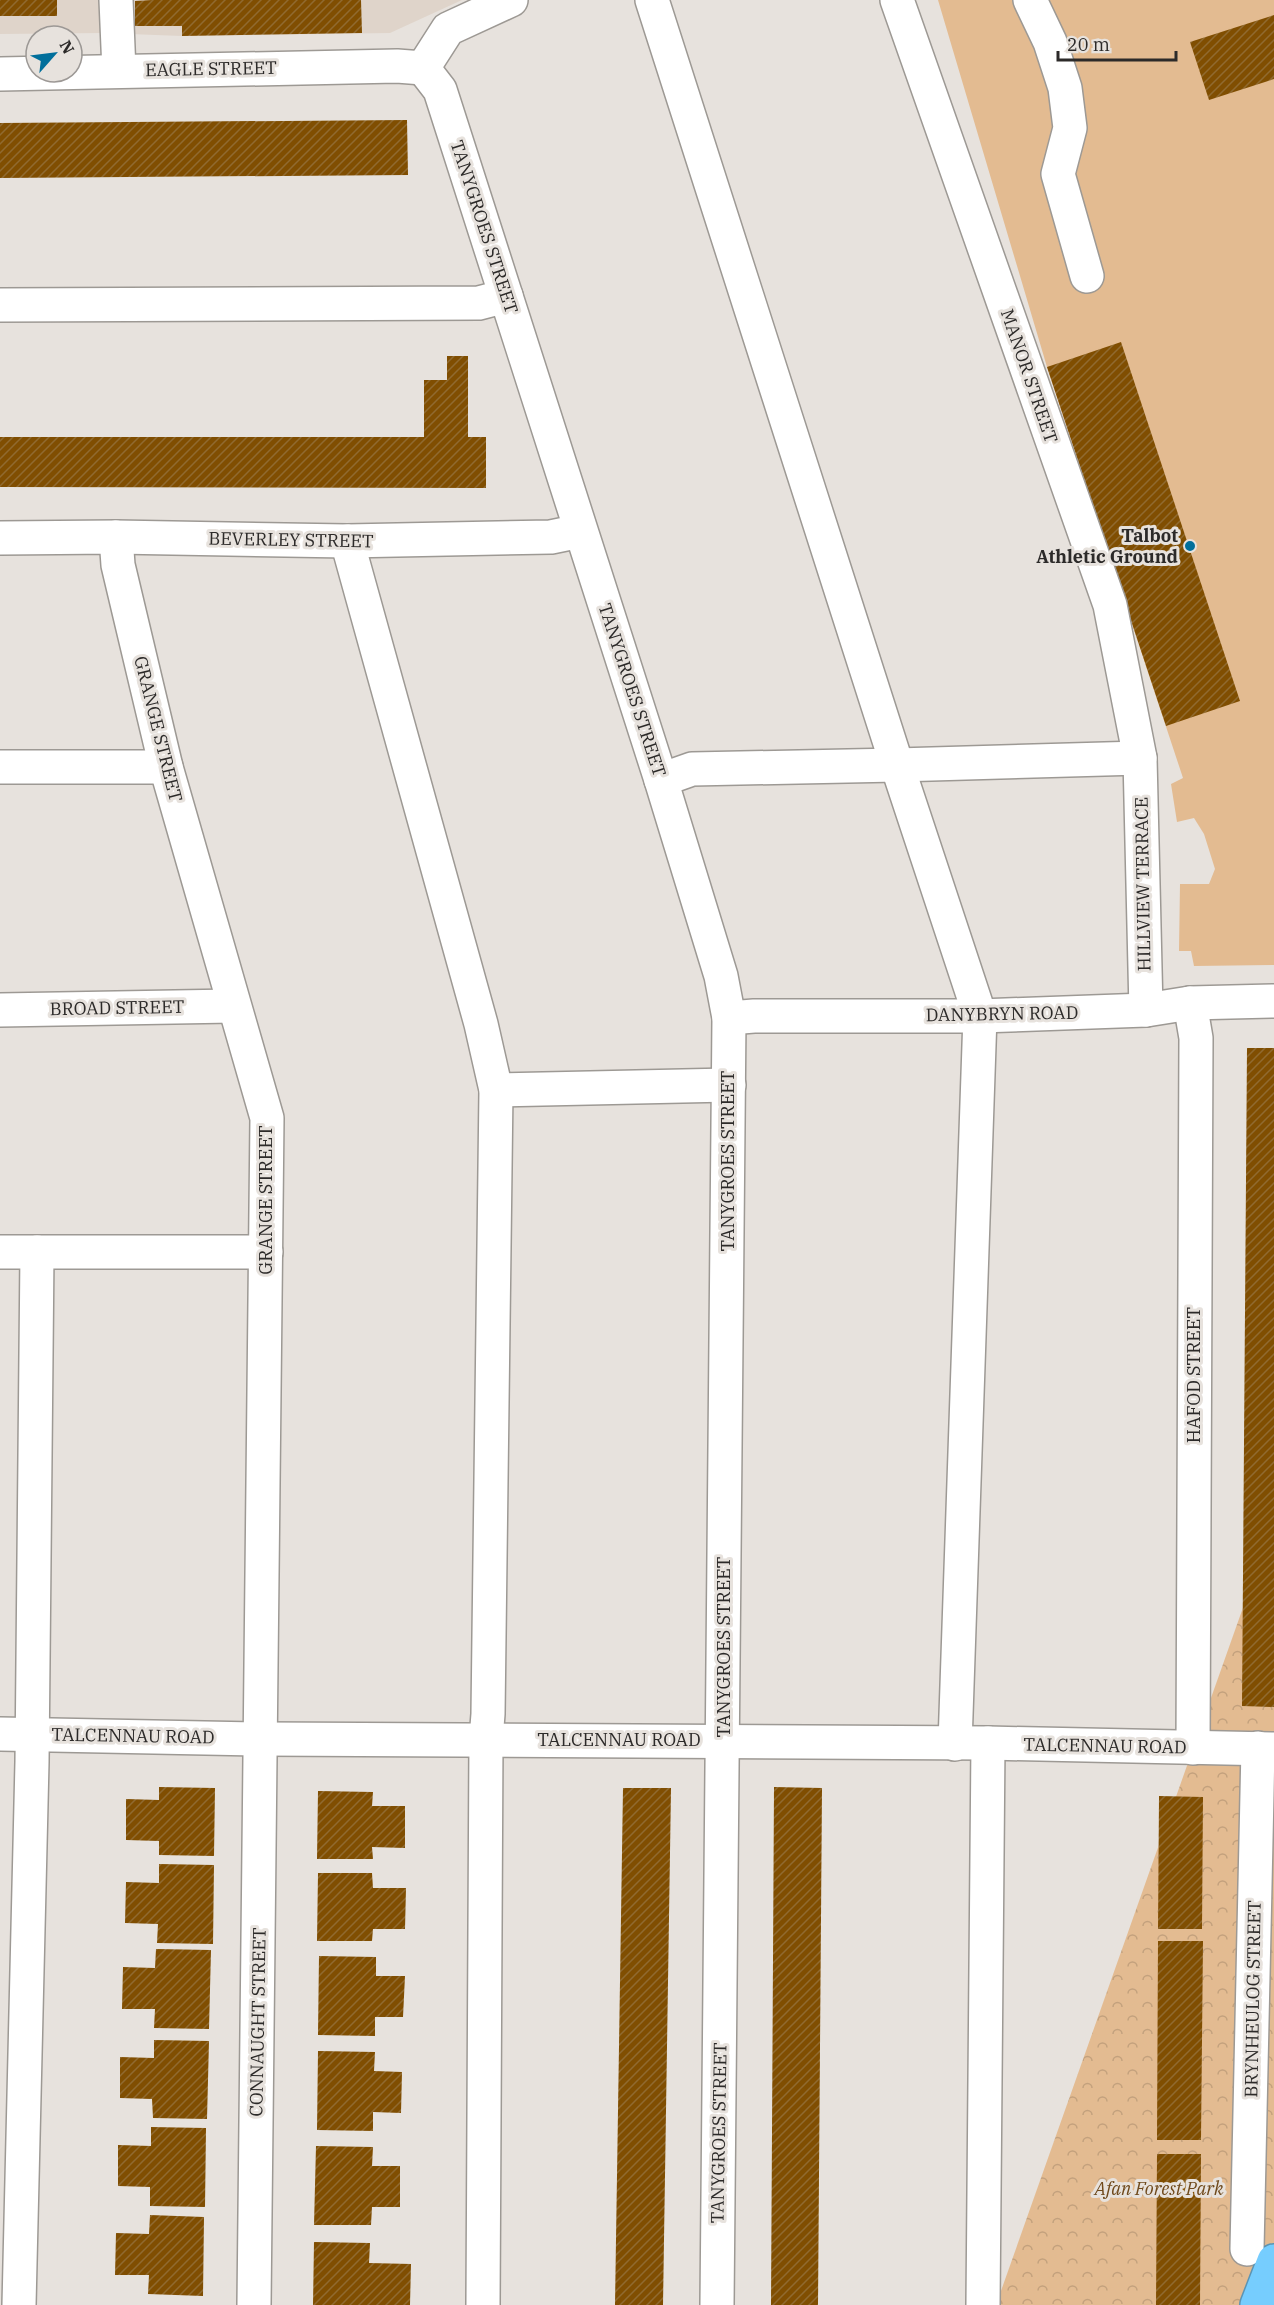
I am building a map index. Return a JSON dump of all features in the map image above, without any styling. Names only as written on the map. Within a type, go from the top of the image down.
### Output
[{"type":"highway","points":[[1257,2305],[1260,2255]]},
{"type":"street","points":[[116,0],[119,71]]},
{"type":"street","points":[[423,68],[448,29],[511,0]]},
{"type":"street","points":[[652,0],[897,765],[980,1016],[955,1744]]},
{"type":"street","name":"MANOR STREET","points":[[897,0],[1110,605],[1140,758]]},
{"type":"street","points":[[1030,0],[1050,42],[1065,88],[1070,128],[1058,174],[1087,276]]},
{"type":"street","name":"EAGLE STREET","points":[[0,74],[397,66],[423,68]]},
{"type":"street","name":"TANYGROES STREET","points":[[423,68],[440,90],[661,780],[721,976],[729,1018],[717,2305]]},
{"type":"street","points":[[0,305],[479,303],[506,296]]},
{"type":"street","name":"BEVERLEY STREET","points":[[0,538],[116,537],[347,541],[551,537],[580,531]]},
{"type":"street","name":"GRANGE STREET","points":[[116,537],[118,565],[166,767],[267,1118],[262,1739]]},
{"type":"street","points":[[347,541],[481,1024],[496,1090],[486,1739],[483,2305]]},
{"type":"street","points":[[661,780],[692,769],[1140,758]]},
{"type":"street","name":"HILLVIEW TERRACE","points":[[1140,758],[1146,1010]]},
{"type":"street","points":[[0,767],[166,767]]},
{"type":"street","name":"DANYBRYN ROAD","points":[[729,1018],[753,1016],[980,1016],[1146,1010],[1190,1003],[1274,1001]]},
{"type":"street","name":"HAFOD STREET","points":[[1190,1003],[1196,1038],[1193,1748]]},
{"type":"street","name":"BROAD STREET","points":[[0,1010],[233,1006]]},
{"type":"street","points":[[496,1090],[729,1085]]},
{"type":"street","points":[[0,1252],[266,1252]]},
{"type":"street","points":[[19,2305],[32,1734],[37,1252]]},
{"type":"street","name":"TALCENNAU ROAD","points":[[0,1734],[262,1739],[988,1743],[1266,1748]]},
{"type":"street","name":"CONNAUGHT STREET","points":[[254,2305],[262,1739]]},
{"type":"street","points":[[983,2305],[988,1743]]},
{"type":"street","name":"BRYNHEULOG STREET","points":[[1260,2255],[1266,1748]]},
{"type":"shaded area","points":[[0,0],[462,0],[390,33],[182,36],[84,33],[84,24],[24,24],[24,34],[0,34]]},
{"type":"green space","name":"Talbot Athletic Ground","points":[[938,0],[1274,0],[1274,965],[1194,966],[1191,951],[1179,951],[1180,884],[1209,884],[1215,869],[1204,834],[1194,818],[1177,822],[1171,784],[1183,778],[1047,367]]},
{"type":"green space","name":"Afan Forest Park","points":[[1274,1520],[1274,2305],[996,2305]]},
{"type":"building","points":[[0,0],[57,0],[57,16],[0,16]]},
{"type":"building","points":[[361,0],[362,33],[182,36],[182,26],[135,26],[135,1]]},
{"type":"building","points":[[1274,15],[1274,79],[1209,100],[1190,42]]},
{"type":"building","points":[[407,120],[408,175],[0,178],[0,123]]},
{"type":"building","points":[[1121,342],[1240,701],[1166,726],[1047,367]]},
{"type":"building","points":[[447,356],[468,356],[468,437],[486,437],[486,488],[0,487],[0,437],[424,437],[424,380],[447,380]]},
{"type":"building","points":[[1247,1048],[1274,1048],[1274,1707],[1242,1706]]},
{"type":"building","points":[[159,1787],[215,1788],[214,1856],[159,1855],[159,1841],[126,1840],[126,1799],[159,1800]]},
{"type":"building","points":[[774,1787],[822,1788],[818,2305],[771,2305]]},
{"type":"building","points":[[623,1788],[671,1788],[663,2305],[615,2305]]},
{"type":"building","points":[[318,1791],[373,1792],[372,1806],[405,1806],[405,1848],[372,1847],[373,1859],[317,1859]]},
{"type":"building","points":[[1159,1796],[1203,1797],[1202,1929],[1158,1929]]},
{"type":"building","points":[[159,1864],[214,1865],[213,1944],[157,1943],[158,1924],[125,1923],[126,1882],[159,1883]]},
{"type":"building","points":[[318,1873],[372,1873],[373,1888],[406,1888],[405,1929],[373,1929],[372,1941],[317,1941]]},
{"type":"building","points":[[1158,1941],[1203,1941],[1201,2140],[1157,2140]]},
{"type":"building","points":[[156,1949],[211,1950],[209,2029],[154,2028],[155,2009],[122,2009],[123,1967],[155,1968]]},
{"type":"building","points":[[319,1956],[376,1957],[376,1976],[405,1976],[403,2017],[375,2017],[375,2036],[318,2035]]},
{"type":"building","points":[[154,2040],[209,2041],[207,2119],[153,2118],[152,2099],[120,2098],[120,2057],[154,2058]]},
{"type":"building","points":[[318,2051],[375,2052],[374,2071],[402,2072],[401,2113],[373,2112],[373,2131],[317,2130]]},
{"type":"building","points":[[151,2127],[206,2128],[205,2207],[150,2206],[150,2187],[118,2186],[118,2145],[151,2146]]},
{"type":"building","points":[[316,2146],[373,2147],[372,2166],[400,2166],[400,2207],[372,2207],[371,2225],[314,2225]]},
{"type":"building","points":[[1157,2154],[1201,2154],[1200,2305],[1156,2305]]},
{"type":"building","points":[[150,2215],[204,2217],[203,2296],[148,2294],[149,2275],[115,2275],[116,2233],[149,2234]]},
{"type":"building","points":[[314,2242],[370,2243],[369,2263],[411,2264],[410,2305],[313,2305]]},
{"type":"place","name":"Talbot Athletic Ground","points":[[1190,546]]}]
